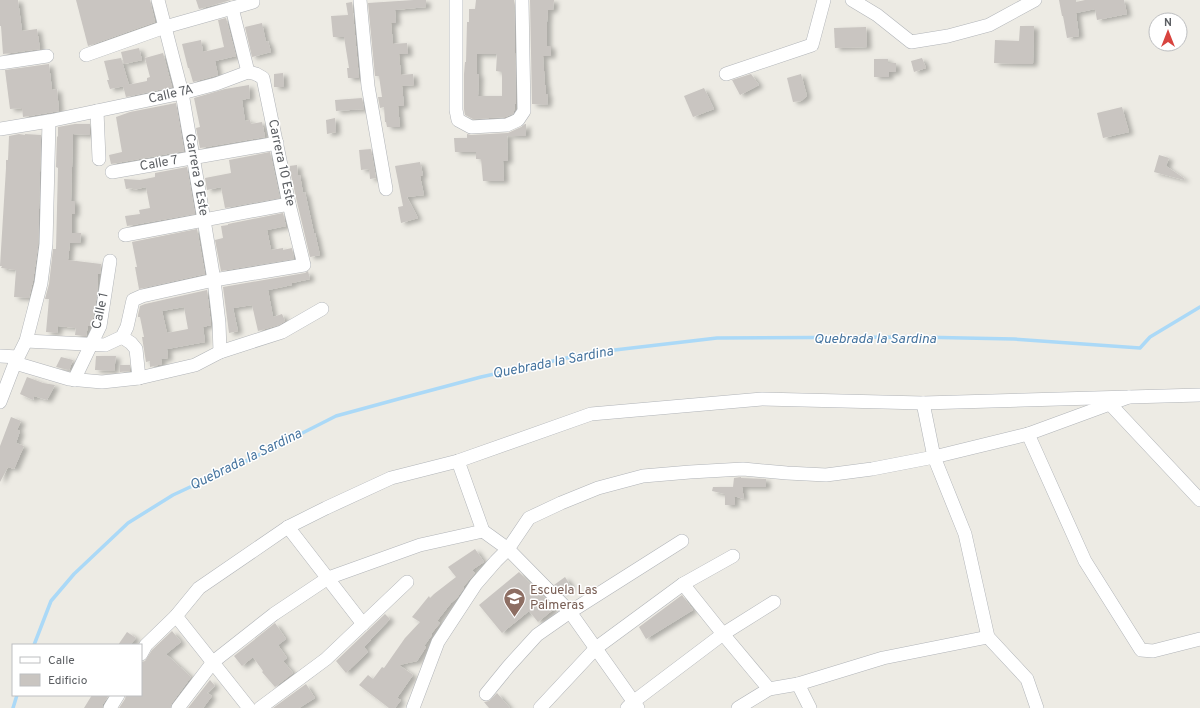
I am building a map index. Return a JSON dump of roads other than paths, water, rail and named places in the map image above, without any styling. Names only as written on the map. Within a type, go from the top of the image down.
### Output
[{"type":"street","name":"Carrera 9 Este","points":[[158,0],[182,93],[214,280],[219,323],[220,352]]},
{"type":"street","points":[[86,55],[165,27],[253,2],[253,0]]},
{"type":"street","points":[[360,0],[368,86],[386,189]]},
{"type":"street","points":[[456,0],[456,110],[458,120],[471,127],[507,126],[518,120],[524,111],[522,0]]},
{"type":"street","points":[[726,74],[812,45],[824,0]]},
{"type":"street","points":[[852,0],[877,15],[911,42],[948,36],[989,25],[1035,0]]},
{"type":"street","points":[[232,8],[248,72]]},
{"type":"street","points":[[0,63],[47,56]]},
{"type":"street","name":"Calle 7A","points":[[0,128],[49,121],[182,93],[216,84],[248,72]]},
{"type":"street","name":"Carrera 10 Este","points":[[214,280],[304,265],[289,204],[263,78],[248,72]]},
{"type":"street","points":[[95,111],[99,159]]},
{"type":"street","points":[[0,402],[26,341],[41,283],[46,244],[49,121]]},
{"type":"street","name":"Calle 7","points":[[112,172],[277,143]]},
{"type":"street","points":[[125,235],[289,204]]},
{"type":"street","name":"Calle 1","points":[[74,380],[100,326],[110,261]]},
{"type":"street","points":[[26,341],[105,345],[122,338],[133,300],[142,296],[214,280]]},
{"type":"street","points":[[0,356],[17,360],[74,380],[102,382],[139,378],[195,365],[220,352],[282,332],[322,309]]},
{"type":"street","points":[[122,338],[136,348],[139,378]]},
{"type":"street","points":[[142,652],[146,645],[176,616],[199,588],[288,527],[391,478],[458,461],[591,414],[762,398],[923,403],[1200,395]]},
{"type":"street","points":[[413,708],[438,642],[476,584],[508,549],[529,518],[561,503],[598,488],[643,476],[743,469],[826,475],[872,469],[934,457],[1028,434],[1129,397]]},
{"type":"street","points":[[923,403],[934,457],[965,534],[988,637],[1027,679],[1037,708]]},
{"type":"street","points":[[1110,404],[1200,500]]},
{"type":"street","points":[[1028,434],[1085,561],[1142,650],[1153,651],[1200,639]]},
{"type":"street","points":[[458,461],[483,530],[508,549],[570,612],[596,648],[633,706],[722,634],[774,602]]},
{"type":"street","points":[[288,527],[363,624]]},
{"type":"street","points":[[178,708],[212,662],[274,614],[328,578],[420,545],[483,530]]},
{"type":"street","points":[[486,694],[537,635],[570,612],[682,541]]},
{"type":"street","points":[[540,708],[596,648],[683,584],[733,556]]},
{"type":"street","points":[[260,708],[326,659],[407,582]]},
{"type":"street","points":[[683,584],[722,634],[769,689]]},
{"type":"street","points":[[176,616],[249,708]]},
{"type":"street","points":[[738,708],[769,689],[798,684],[883,658],[988,637]]},
{"type":"street","points":[[798,684],[810,708]]},
{"type":"street","points":[[110,708],[117,696]]},
{"type":"waterway","name":"Quebrada la Sardina","points":[[34,644],[51,601],[74,574],[128,523],[173,495],[263,453],[336,416],[481,377],[589,353],[717,338],[915,337],[1014,339],[1140,348],[1150,337],[1200,307]]},
{"type":"waterway","name":"Quebrada la Sardina","points":[[13,708],[17,696]]},
{"type":"place","name":"Escuela Las Palmeras","points":[[514,618]]}]
